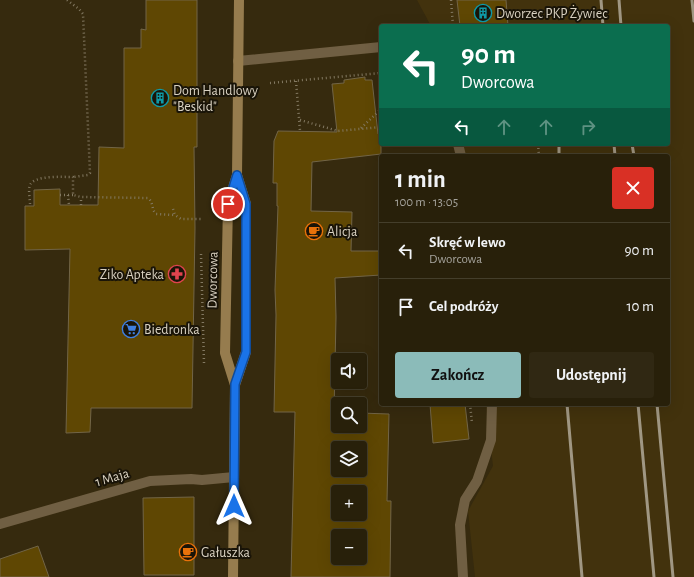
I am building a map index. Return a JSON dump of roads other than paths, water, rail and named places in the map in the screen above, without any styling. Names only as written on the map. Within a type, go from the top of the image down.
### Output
[{"type":"street","name":"Dworcowa","points":[[235,384],[225,353],[228,204],[237,175],[239,0]]},
{"type":"street","points":[[238,60],[379,47]]},
{"type":"street","name":"Dworcowa","points":[[233,577],[235,384],[246,352],[246,204],[237,175]]},
{"type":"street","points":[[463,577],[460,525],[465,500],[477,480],[491,440],[492,406]]},
{"type":"street","name":"1 Maja","points":[[0,524],[150,481],[191,479],[202,480],[234,477]]},
{"type":"railway","points":[[601,0],[603,24]]},
{"type":"railway","points":[[619,0],[621,24]]},
{"type":"railway","points":[[692,0],[694,21]]},
{"type":"railway","points":[[559,146],[559,154]]},
{"type":"railway","points":[[614,146],[615,154]]},
{"type":"railway","points":[[632,146],[634,154]]},
{"type":"railway","points":[[567,406],[582,577]]},
{"type":"railway","points":[[638,406],[654,577]]},
{"type":"railway","points":[[657,406],[673,577]]},
{"type":"place","name":"Dworzec PKP Żywiec","points":[[483,13]]},
{"type":"place","name":"Dom Handlowy \"Beskid\"","points":[[160,98]]},
{"type":"place","name":"Alicja","points":[[314,231]]},
{"type":"place","name":"Ziko Apteka","points":[[177,274]]},
{"type":"place","name":"Biedronka","points":[[131,329]]},
{"type":"place","name":"Gałuszka","points":[[188,552]]}]
